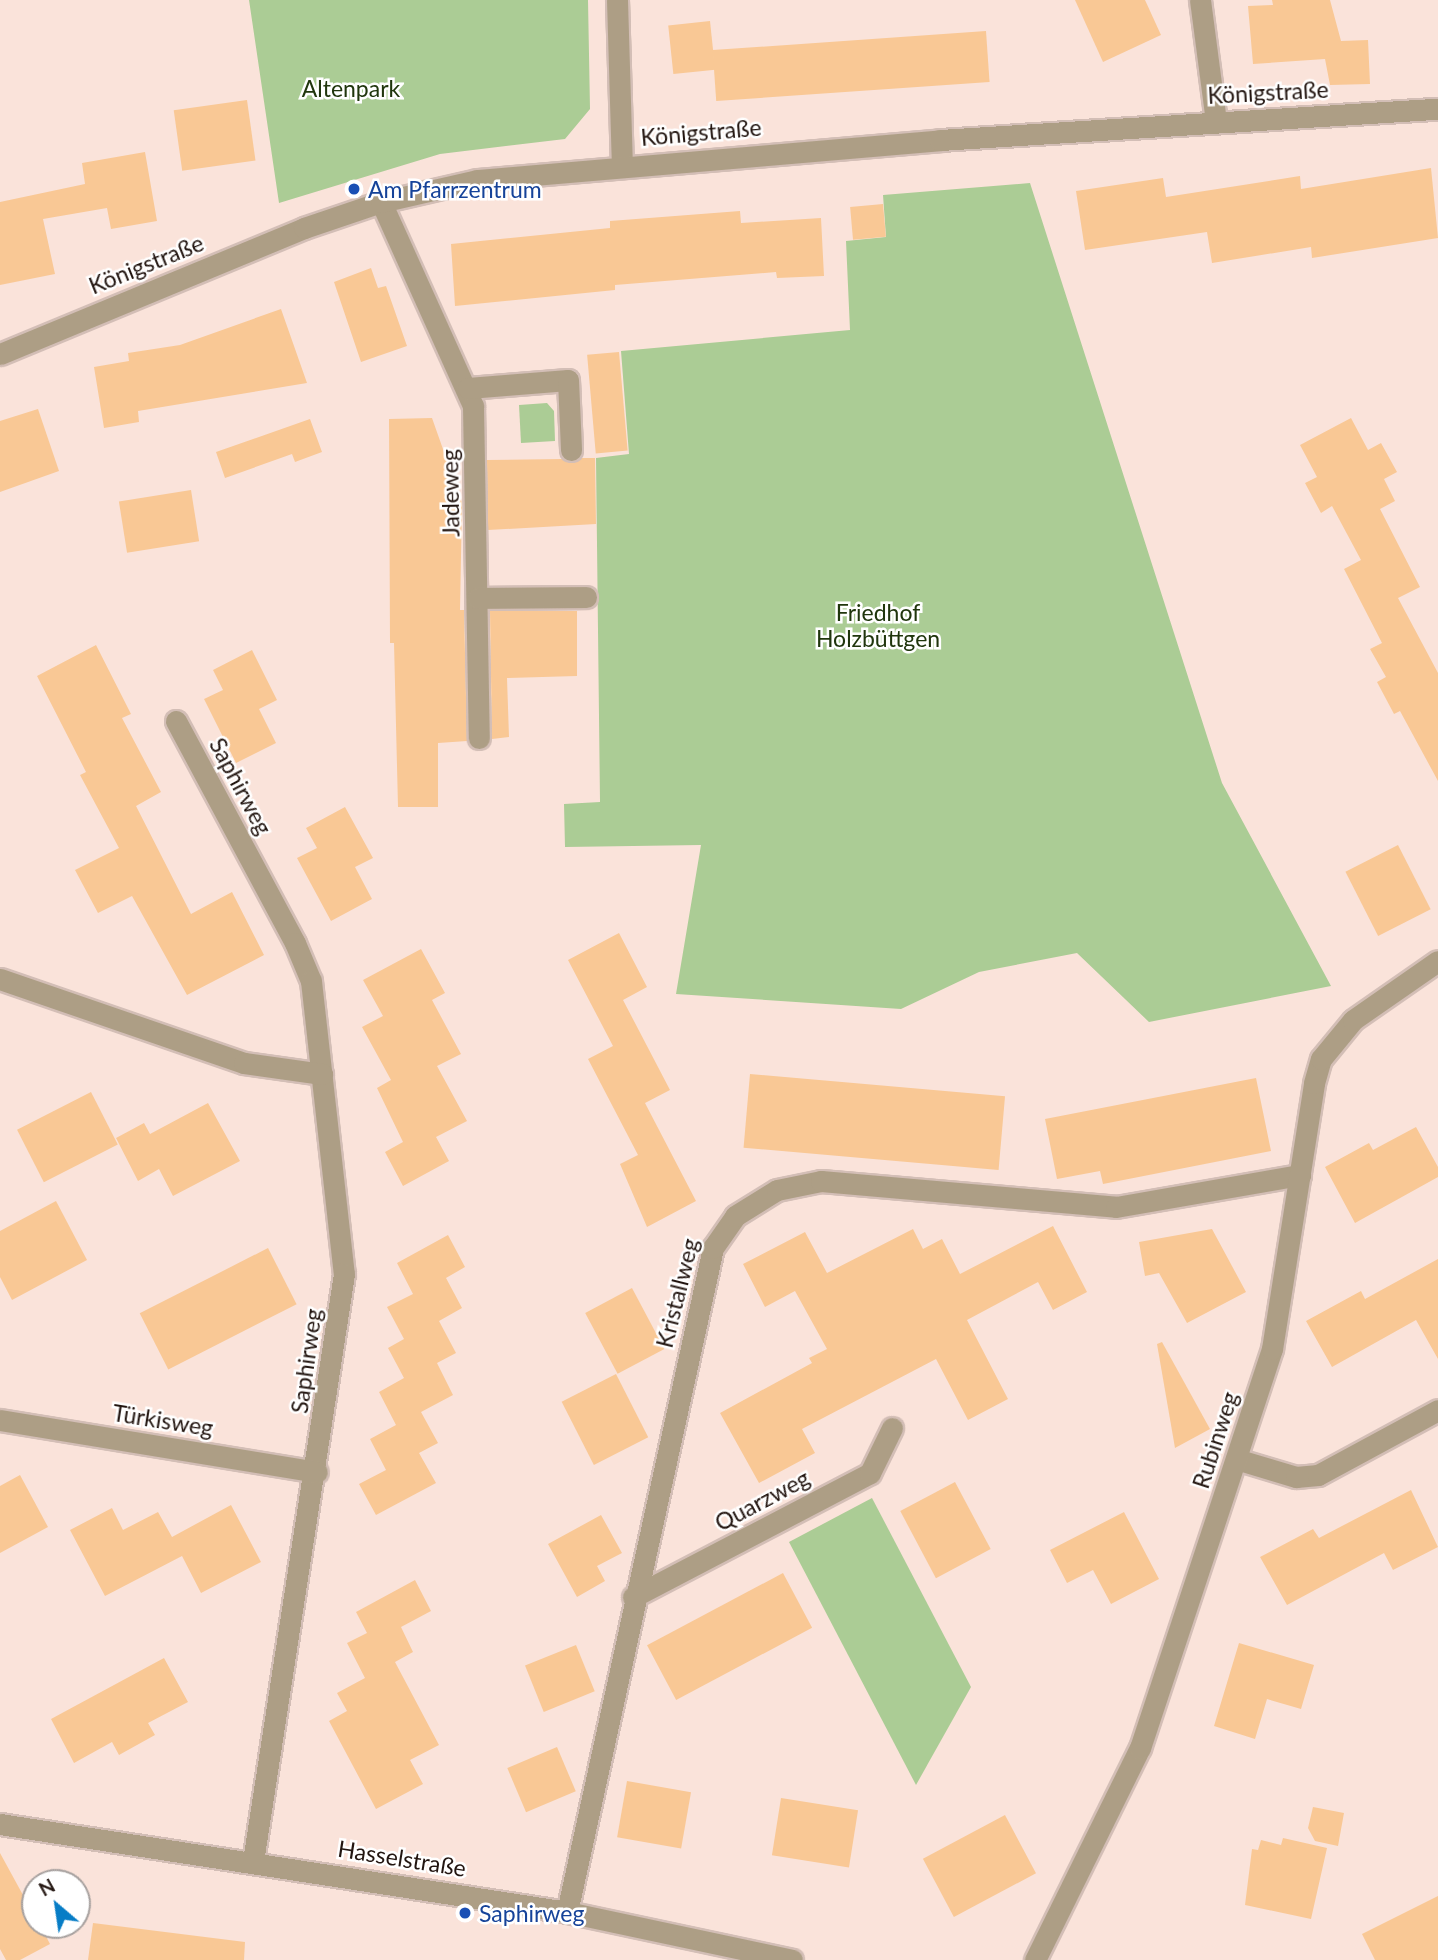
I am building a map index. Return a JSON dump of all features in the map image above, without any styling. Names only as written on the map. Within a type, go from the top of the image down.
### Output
[{"type":"street","points":[[617,0],[622,164]]},
{"type":"street","points":[[1200,0],[1216,121]]},
{"type":"street","name":"Königstraße","points":[[0,354],[304,228],[381,202],[477,180],[622,164],[1216,121],[1438,108]]},
{"type":"street","name":"Jadeweg","points":[[381,202],[468,388],[475,425],[478,738]]},
{"type":"street","points":[[468,388],[568,380],[571,450]]},
{"type":"street","points":[[478,598],[586,597]]},
{"type":"street","name":"Saphirweg","points":[[176,721],[295,943],[311,981],[344,1273],[317,1472],[253,1861]]},
{"type":"street","name":"Rubinweg","points":[[1035,1960],[1140,1748],[1236,1459],[1280,1315],[1300,1175],[1321,1059],[1353,1020],[1438,961]]},
{"type":"street","points":[[0,979],[244,1063],[322,1073]]},
{"type":"street","name":"Kristallweg","points":[[567,1912],[633,1597],[713,1248],[720,1233],[754,1201],[777,1190],[821,1181],[1116,1208],[1300,1175]]},
{"type":"street","points":[[1236,1459],[1296,1478],[1318,1475],[1438,1410]]},
{"type":"street","name":"Türkisweg","points":[[0,1420],[317,1472]]},
{"type":"street","name":"Quarzweg","points":[[633,1597],[870,1473],[892,1428]]},
{"type":"street","name":"Hasselstraße","points":[[0,1824],[253,1861],[567,1912],[792,1960]]},
{"type":"green space","name":"Altenpark","points":[[249,0],[588,0],[590,109],[565,139],[440,154],[279,203]]},
{"type":"green space","name":"Friedhof Holzbüttgen","points":[[1030,183],[1222,783],[1331,986],[1149,1022],[1077,953],[979,972],[901,1009],[676,994],[701,845],[565,847],[564,804],[600,802],[596,458],[629,454],[621,351],[850,330],[846,241],[886,237],[883,195]]},
{"type":"green space","points":[[547,403],[554,411],[555,441],[521,443],[519,405]]},
{"type":"green space","points":[[872,1498],[971,1687],[916,1785],[789,1542]]},
{"type":"building","points":[[1075,0],[1145,0],[1161,35],[1103,62]]},
{"type":"building","points":[[1272,0],[1330,0],[1341,41],[1368,40],[1370,84],[1330,85],[1325,59],[1253,64],[1248,6],[1273,5]]},
{"type":"building","points":[[710,21],[715,70],[673,74],[668,25]]},
{"type":"building","points":[[986,31],[990,82],[716,101],[713,50]]},
{"type":"building","points":[[247,100],[255,160],[182,171],[174,110]]},
{"type":"building","points":[[145,152],[157,221],[111,229],[107,208],[43,219],[55,274],[0,285],[0,202],[85,184],[82,163]]},
{"type":"building","points":[[1431,168],[1438,238],[1312,258],[1311,247],[1212,263],[1207,232],[1085,250],[1076,191],[1163,178],[1166,197],[1300,176],[1301,189]]},
{"type":"building","points":[[883,204],[886,237],[853,240],[850,207]]},
{"type":"building","points":[[740,211],[741,223],[821,218],[824,276],[777,278],[776,272],[615,285],[615,290],[455,306],[451,244],[610,228],[610,221]]},
{"type":"building","points":[[371,268],[378,288],[386,286],[407,346],[361,362],[334,282]]},
{"type":"building","points":[[281,309],[307,383],[138,411],[139,422],[104,428],[94,367],[129,361],[128,353],[180,345]]},
{"type":"building","points":[[619,352],[628,451],[596,453],[587,355]]},
{"type":"building","points":[[38,409],[59,471],[0,492],[0,421]]},
{"type":"building","points":[[432,418],[462,503],[460,610],[464,610],[467,741],[438,743],[438,807],[398,807],[394,643],[390,643],[389,419]]},
{"type":"building","points":[[1351,418],[1368,450],[1381,443],[1397,472],[1384,479],[1395,501],[1380,509],[1420,587],[1398,598],[1438,673],[1438,781],[1400,711],[1394,714],[1377,682],[1386,677],[1370,649],[1382,643],[1344,569],[1361,560],[1332,506],[1321,513],[1305,483],[1317,477],[1300,445]]},
{"type":"building","points":[[310,419],[322,452],[295,462],[292,454],[225,478],[216,452]]},
{"type":"building","points":[[581,458],[595,458],[596,524],[488,530],[487,460],[562,459],[571,463]]},
{"type":"building","points":[[191,490],[199,541],[127,553],[119,501]]},
{"type":"building","points":[[490,611],[577,611],[577,676],[507,678],[509,737],[492,739]]},
{"type":"building","points":[[96,645],[131,714],[122,718],[161,792],[136,806],[191,914],[232,892],[264,955],[187,995],[132,896],[98,913],[75,870],[119,848],[80,775],[86,772],[37,676]]},
{"type":"building","points":[[252,650],[277,700],[259,709],[276,743],[236,763],[204,699],[223,690],[213,670]]},
{"type":"building","points":[[345,807],[373,858],[355,867],[372,899],[331,921],[297,858],[317,848],[306,828]]},
{"type":"building","points":[[1398,845],[1431,909],[1378,936],[1345,872]]},
{"type":"building","points":[[619,933],[647,987],[623,1000],[670,1090],[645,1103],[696,1201],[647,1227],[620,1164],[638,1155],[588,1059],[613,1046],[568,960]]},
{"type":"building","points":[[421,949],[445,993],[432,1000],[461,1054],[437,1066],[467,1121],[436,1137],[449,1161],[403,1186],[385,1152],[403,1142],[377,1088],[391,1080],[362,1027],[383,1016],[363,980]]},
{"type":"building","points":[[750,1074],[1005,1096],[999,1170],[744,1148]]},
{"type":"building","points":[[1256,1078],[1271,1151],[1103,1184],[1100,1171],[1057,1179],[1045,1119]]},
{"type":"building","points":[[91,1092],[118,1145],[44,1182],[17,1130]]},
{"type":"building","points":[[208,1103],[240,1161],[173,1196],[159,1169],[138,1181],[116,1138],[144,1123],[150,1134]]},
{"type":"building","points":[[1416,1127],[1438,1167],[1438,1177],[1355,1223],[1325,1167],[1369,1143],[1373,1150]]},
{"type":"building","points":[[56,1201],[87,1260],[12,1300],[0,1277],[0,1231]]},
{"type":"building","points":[[1053,1226],[1087,1292],[1053,1310],[1038,1282],[967,1320],[1008,1399],[968,1420],[936,1359],[802,1429],[815,1453],[759,1483],[720,1413],[812,1363],[809,1358],[827,1349],[795,1291],[765,1307],[743,1264],[805,1232],[827,1273],[913,1229],[923,1249],[942,1239],[960,1274]]},
{"type":"building","points":[[1212,1229],[1246,1292],[1187,1323],[1159,1273],[1145,1276],[1139,1242]]},
{"type":"building","points":[[448,1235],[465,1267],[446,1278],[462,1308],[439,1321],[456,1353],[437,1363],[453,1395],[421,1412],[438,1443],[419,1453],[436,1483],[376,1515],[359,1484],[386,1470],[370,1439],[396,1425],[379,1392],[404,1378],[388,1348],[404,1339],[387,1307],[413,1294],[397,1263]]},
{"type":"building","points":[[268,1248],[297,1304],[168,1370],[140,1313]]},
{"type":"building","points":[[1438,1259],[1438,1359],[1416,1320],[1332,1367],[1306,1321],[1361,1291],[1365,1299]]},
{"type":"building","points":[[632,1288],[664,1349],[618,1374],[585,1313]]},
{"type":"building","points":[[1162,1342],[1210,1429],[1175,1448],[1157,1344]]},
{"type":"building","points":[[616,1374],[648,1437],[594,1465],[562,1402]]},
{"type":"building","points":[[20,1475],[48,1527],[0,1553],[0,1486]]},
{"type":"building","points":[[955,1482],[991,1549],[936,1578],[900,1511]]},
{"type":"building","points":[[1411,1490],[1438,1547],[1393,1570],[1384,1553],[1287,1605],[1260,1557],[1313,1529],[1319,1538]]},
{"type":"building","points":[[231,1505],[261,1562],[201,1593],[182,1556],[105,1596],[70,1530],[112,1508],[123,1530],[158,1512],[172,1537]]},
{"type":"building","points":[[1124,1512],[1159,1579],[1111,1604],[1093,1570],[1067,1583],[1050,1550]]},
{"type":"building","points":[[601,1515],[622,1553],[597,1566],[605,1581],[577,1597],[548,1544]]},
{"type":"building","points":[[783,1573],[812,1628],[676,1700],[647,1645]]},
{"type":"building","points":[[415,1580],[431,1611],[401,1627],[413,1652],[395,1662],[439,1745],[410,1760],[423,1784],[376,1809],[329,1721],[347,1711],[337,1693],[365,1678],[347,1643],[367,1633],[356,1612]]},
{"type":"building","points":[[1239,1643],[1314,1665],[1301,1709],[1267,1699],[1255,1739],[1214,1726]]},
{"type":"building","points":[[576,1645],[595,1691],[544,1712],[525,1666]]},
{"type":"building","points":[[164,1658],[188,1702],[148,1723],[155,1735],[119,1755],[112,1742],[74,1763],[51,1719]]},
{"type":"building","points":[[557,1747],[576,1791],[526,1812],[507,1768]]},
{"type":"building","points":[[627,1781],[691,1792],[681,1848],[617,1837]]},
{"type":"building","points":[[781,1798],[858,1810],[849,1867],[772,1855]]},
{"type":"building","points":[[1313,1807],[1344,1813],[1338,1846],[1315,1841],[1308,1828]]},
{"type":"building","points":[[1005,1815],[1036,1873],[954,1917],[923,1859]]},
{"type":"building","points":[[1283,1838],[1327,1848],[1311,1919],[1245,1905],[1252,1849],[1258,1850],[1261,1840],[1281,1845]]},
{"type":"building","points":[[0,1853],[21,1891],[21,1939],[47,1939],[50,1944],[20,1960],[6,1960],[0,1949]]},
{"type":"building","points":[[1438,1896],[1438,1960],[1375,1960],[1362,1934]]},
{"type":"building","points":[[93,1923],[245,1942],[244,1960],[88,1960]]},
{"type":"place","name":"Am Pfarrzentrum","points":[[354,189]]},
{"type":"place","name":"Saphirweg","points":[[465,1913]]}]
